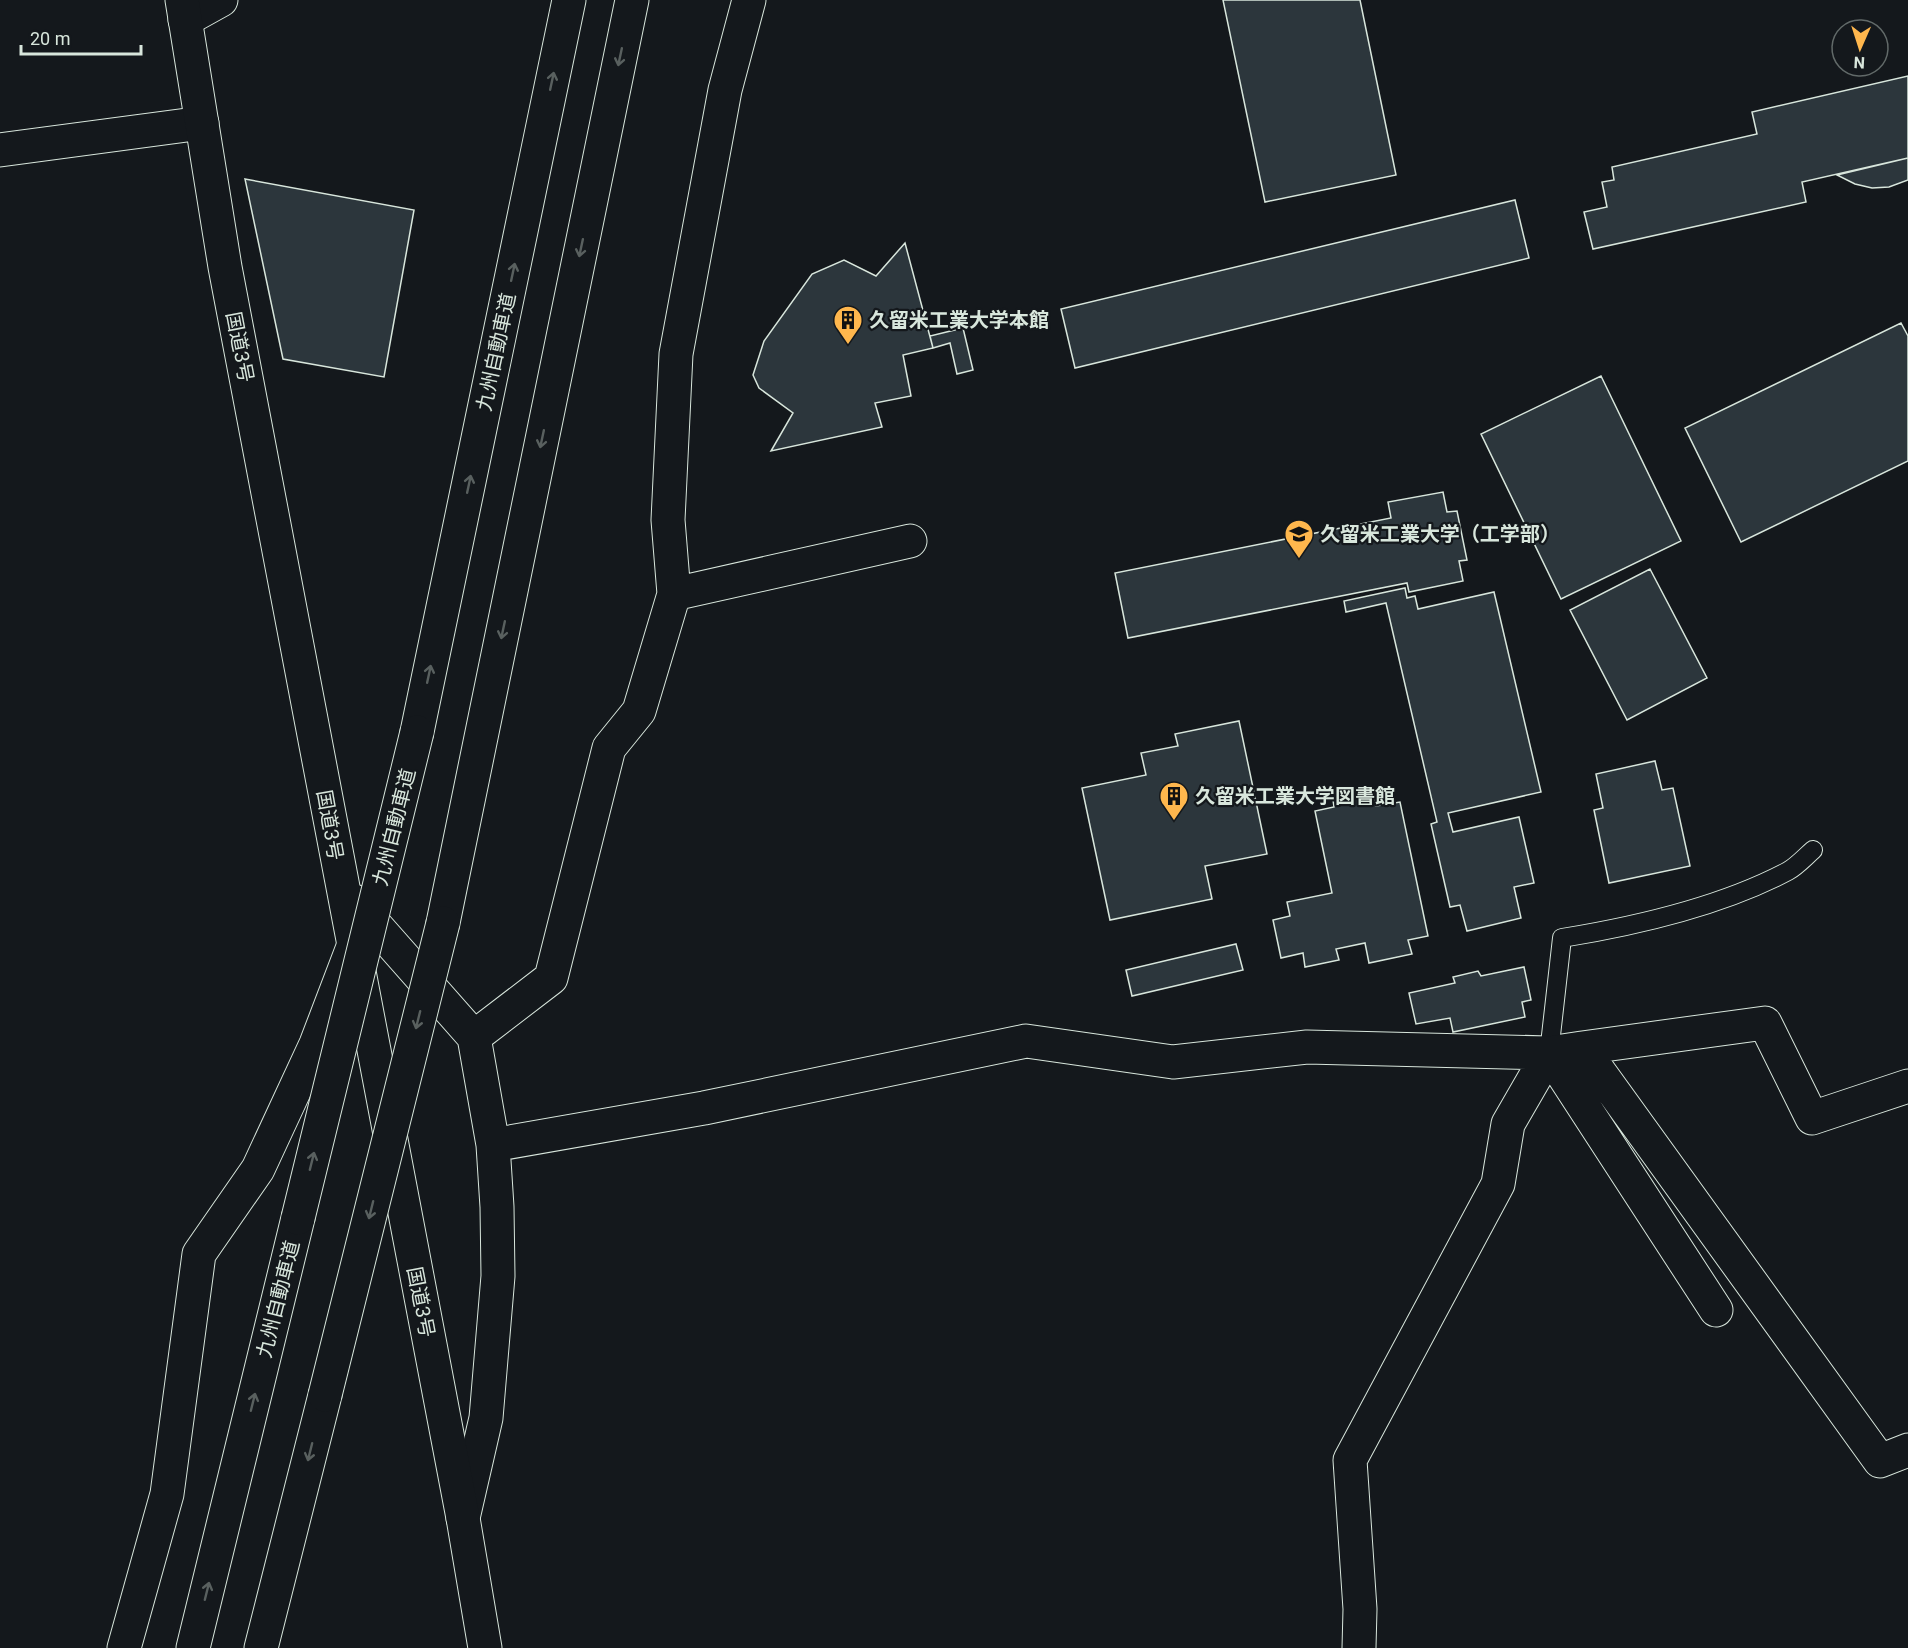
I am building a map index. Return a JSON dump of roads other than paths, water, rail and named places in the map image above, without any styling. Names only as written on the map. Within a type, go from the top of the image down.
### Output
[{"type":"main road","points":[[184,10],[221,0]]},
{"type":"main road","name":"九州自動車道","points":[[193,1648],[417,732],[569,0]]},
{"type":"main road","points":[[261,1648],[442,923],[632,0]]},
{"type":"main road","points":[[474,1037],[551,978],[609,748],[639,711],[674,594],[668,520],[676,354],[726,90],[749,0]]},
{"type":"main road","name":"国道3号","points":[[184,10],[225,267],[352,947],[463,1518],[485,1648]]},
{"type":"main road","points":[[0,150],[202,123]]},
{"type":"main road","points":[[674,594],[910,541]]},
{"type":"main road","points":[[341,887],[474,1037],[493,1145],[498,1276],[486,1418],[463,1518]]},
{"type":"main road","points":[[124,1648],[167,1494],[199,1254],[258,1169],[316,1044],[352,947]]},
{"type":"main road","points":[[493,1145],[704,1108],[1026,1041],[1173,1062],[1307,1047],[1549,1053],[1765,1023],[1812,1118],[1908,1086]]},
{"type":"main road","points":[[1582,1048],[1880,1461],[1908,1450]]},
{"type":"main road","points":[[1549,1053],[1716,1310]]},
{"type":"main road","points":[[1359,1648],[1360,1609],[1350,1460],[1498,1184],[1508,1124],[1549,1053]]},
{"type":"lane","points":[[1549,1053],[1562,938],[1636,926],[1721,898],[1790,870],[1813,850]]},
{"type":"place","name":"久留米工業大学本館","points":[[848,346]]},
{"type":"place","name":"久留米工業大学（工学部）","points":[[1299,560]]},
{"type":"place","name":"久留米工業大学図書館","points":[[1174,822]]}]
